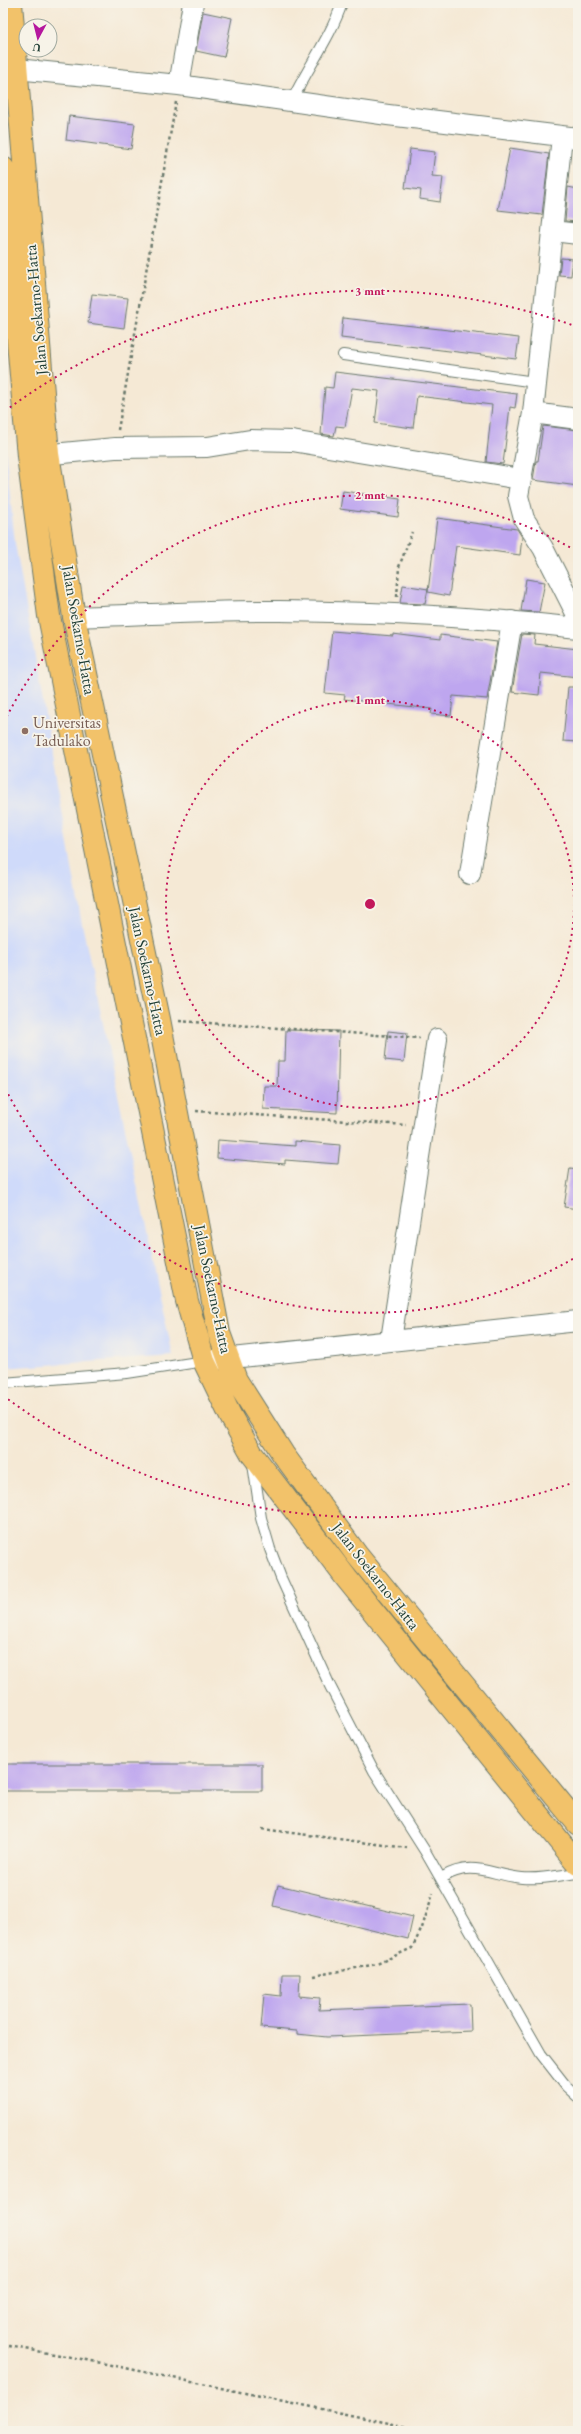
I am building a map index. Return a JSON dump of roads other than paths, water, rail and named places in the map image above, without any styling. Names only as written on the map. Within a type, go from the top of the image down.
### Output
[{"type":"main road","name":"Jalan Soekarno-Hatta","points":[[11,3],[49,616],[187,1301],[204,1360],[230,1416],[252,1454],[347,1579],[574,1854]]},
{"type":"main road","name":"Jalan Soekarno-Hatta","points":[[3,168],[38,455],[74,617],[159,1019],[219,1332],[227,1358],[236,1380],[284,1454],[357,1555],[578,1824]]},
{"type":"street","points":[[179,85],[193,3]]},
{"type":"street","points":[[16,69],[179,85],[570,137],[553,231],[535,382],[533,413],[518,496],[524,519],[543,548],[578,617]]},
{"type":"street","points":[[553,231],[578,234]]},
{"type":"street","points":[[533,413],[578,419]]},
{"type":"street","points":[[38,455],[115,448],[207,447],[250,440],[292,441],[520,479]]},
{"type":"street","points":[[74,617],[278,611],[398,613],[512,621],[578,628]]},
{"type":"street","points":[[470,874],[512,621]]},
{"type":"street","points":[[391,1340],[422,1126],[437,1039]]},
{"type":"street","points":[[204,1360],[578,1321]]},
{"type":"lane","points":[[292,101],[302,78],[338,16],[342,3]]},
{"type":"lane","points":[[343,355],[535,382]]},
{"type":"lane","points":[[3,1383],[127,1373],[204,1360]]},
{"type":"lane","points":[[252,1454],[260,1518],[281,1578],[330,1686],[374,1771],[441,1878],[541,2054],[566,2086],[578,2097]]},
{"type":"lane","points":[[441,1878],[458,1870],[480,1868],[521,1878],[578,1873]]},
{"type":"place","name":"Universitas Tadulako","points":[[25,731]]}]
